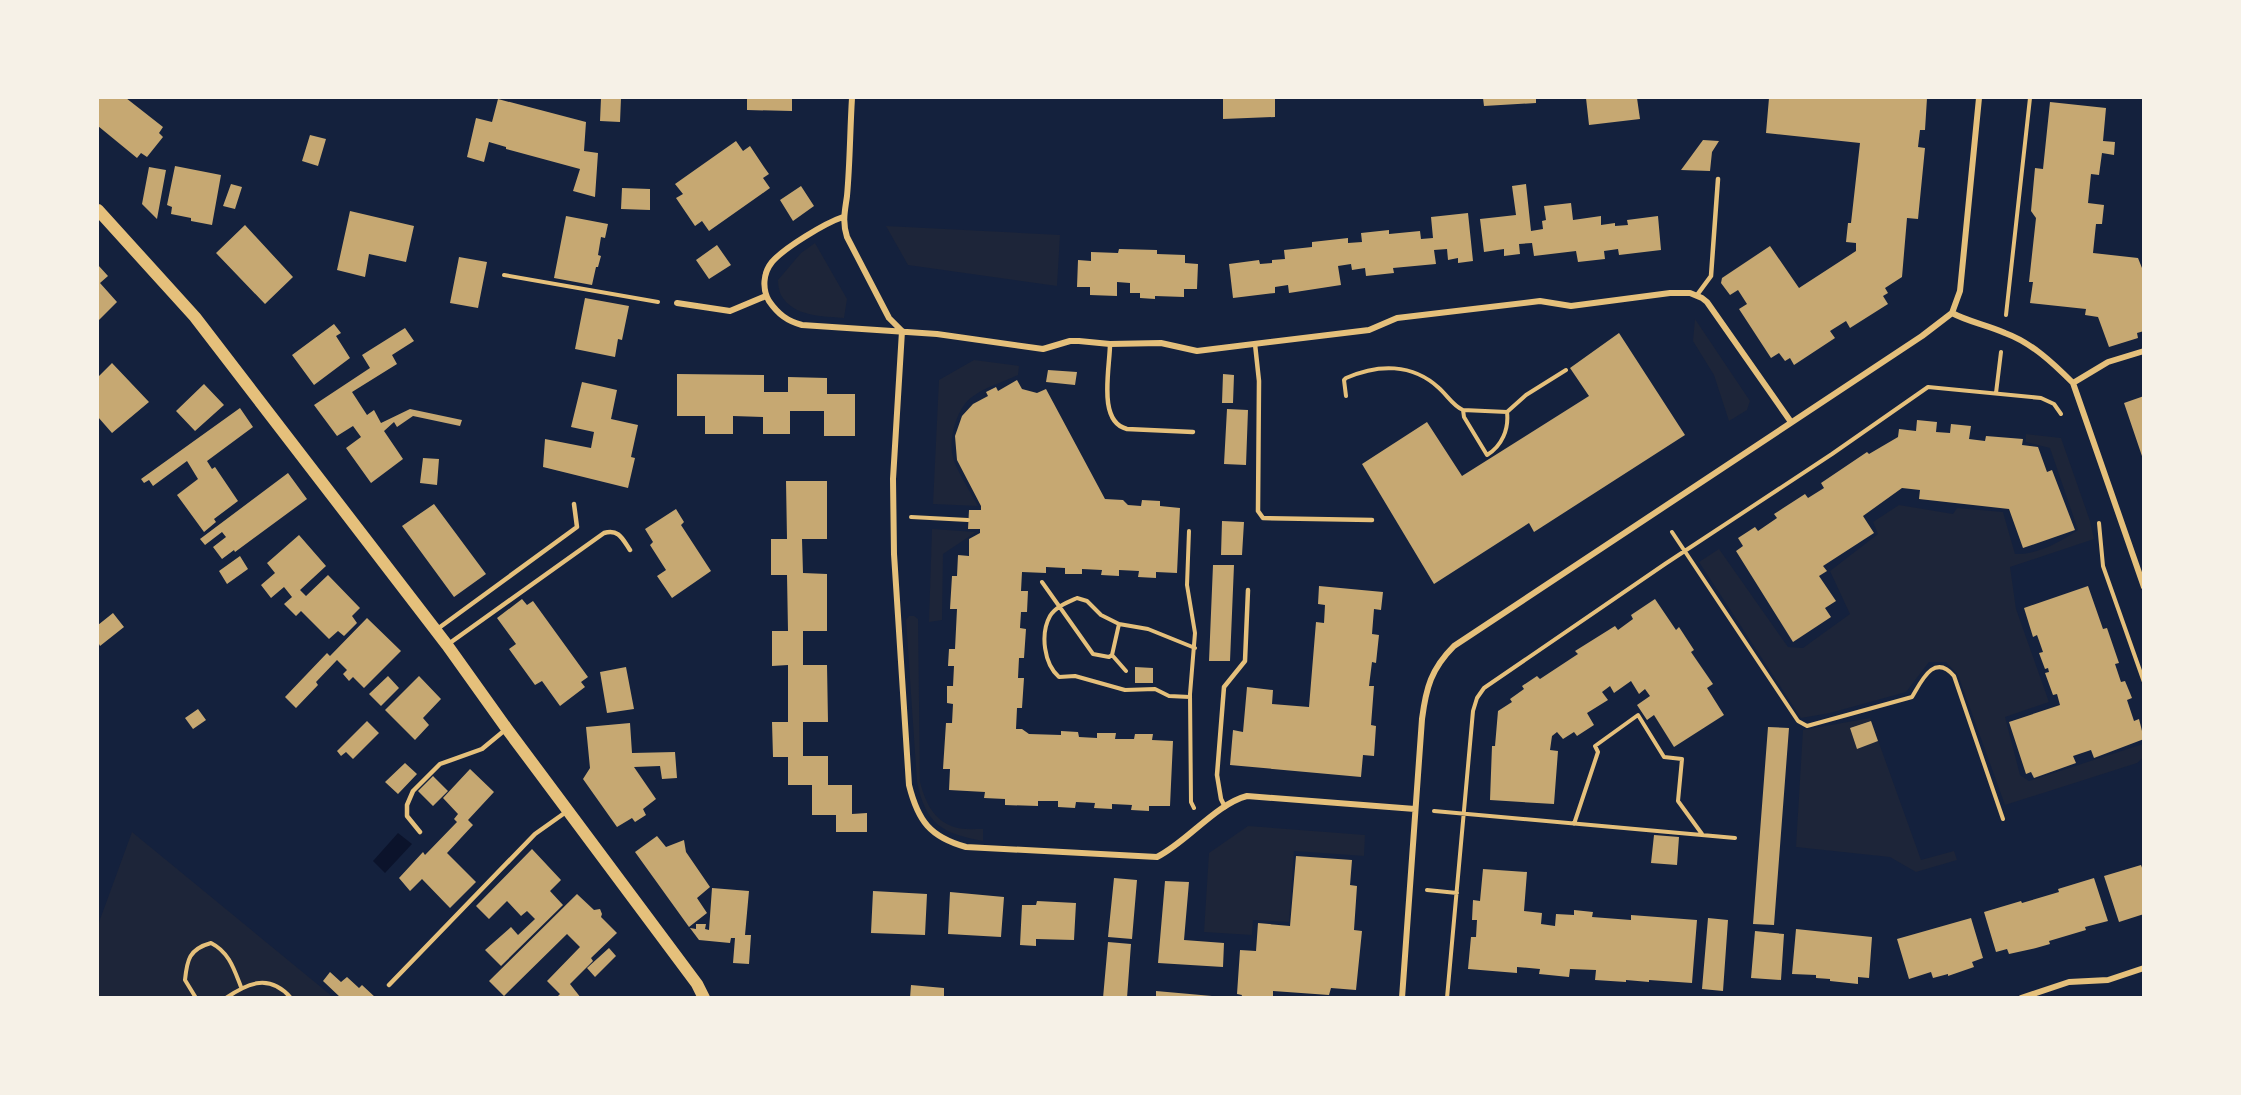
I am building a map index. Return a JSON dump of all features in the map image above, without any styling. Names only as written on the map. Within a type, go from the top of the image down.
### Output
[{"type":"main road","points":[[98,210],[195,317],[436,630],[697,984],[704,998]]},
{"type":"street","points":[[852,98],[847,197],[843,217],[846,237],[889,318],[902,331],[893,479],[894,554],[909,785],[914,806],[923,821],[936,836],[966,847],[1157,857],[1173,849],[1238,798],[1247,796],[1415,809]]},
{"type":"street","points":[[1402,998],[1425,694],[1433,674],[1449,650],[1952,314],[1960,291],[1978,98]]},
{"type":"street","points":[[843,217],[818,229],[773,260],[765,277],[766,296],[781,316],[802,325],[937,334],[1043,349],[1070,341],[1110,344],[1161,343],[1197,351],[1370,330],[1397,318],[1540,301],[1571,306],[1670,293],[1696,295],[1707,302],[1791,423]]},
{"type":"street","points":[[677,303],[730,311],[766,296]]},
{"type":"street","points":[[1952,314],[2017,338],[2052,362],[2073,383],[2144,588]]},
{"type":"street","points":[[2073,383],[2108,362],[2144,351]]},
{"type":"street","points":[[2021,998],[2069,982],[2108,980],[2144,968]]},
{"type":"lane","points":[[1696,295],[1711,276],[1718,179]]},
{"type":"lane","points":[[1110,344],[1107,407],[1111,420],[1119,428],[1193,432]]},
{"type":"lane","points":[[1255,344],[1259,381],[1258,511],[1263,518],[1372,520]]},
{"type":"lane","points":[[436,630],[577,527],[574,504]]},
{"type":"lane","points":[[447,645],[604,533],[613,530],[620,534],[630,550]]},
{"type":"lane","points":[[1225,807],[1221,799],[1217,776],[1224,687],[1245,661],[1248,590]]},
{"type":"lane","points":[[420,832],[407,816],[407,805],[413,791],[440,764],[482,749],[507,729]]},
{"type":"lane","points":[[389,985],[535,834],[568,810]]},
{"type":"path","points":[[2007,313],[2030,98]]},
{"type":"path","points":[[504,274],[650,301],[677,303]]},
{"type":"path","points":[[1996,393],[2000,355]]},
{"type":"path","points":[[1346,396],[1344,380],[1346,378],[1371,368],[1390,368],[1423,376],[1440,388],[1457,408],[1507,411],[1526,395],[1566,370]]},
{"type":"path","points":[[1447,998],[1473,711],[1484,688],[1928,387],[2041,398],[2054,404],[2065,425]]},
{"type":"path","points":[[1463,410],[1464,417],[1487,455],[1498,448],[1508,421],[1507,411]]},
{"type":"path","points":[[2096,512],[2103,566],[2144,682]]},
{"type":"path","points":[[901,517],[968,520]]},
{"type":"path","points":[[1189,531],[1187,585],[1195,633],[1190,697],[1193,807]]},
{"type":"path","points":[[1672,532],[1798,721],[1807,726],[1912,697],[1927,671],[1937,668],[1949,670],[1954,676],[2003,819]]},
{"type":"path","points":[[1042,582],[1093,654],[1109,657],[1113,655]]},
{"type":"path","points":[[1190,697],[1169,696],[1155,689],[1125,690],[1084,677],[1059,677],[1053,672],[1045,644],[1046,629],[1051,614],[1077,598],[1087,601],[1101,615],[1119,624],[1148,629],[1195,648]]},
{"type":"path","points":[[1113,655],[1119,624]]},
{"type":"path","points":[[1113,655],[1126,671]]},
{"type":"path","points":[[1574,824],[1598,752],[1595,746],[1638,715],[1664,757],[1682,759],[1678,801],[1703,835]]},
{"type":"path","points":[[1430,810],[1736,838]]},
{"type":"path","points":[[1424,890],[1457,893]]},
{"type":"path","points":[[196,998],[184,980],[188,958],[200,945],[211,943],[222,949],[234,966],[241,987]]},
{"type":"path","points":[[226,998],[241,987],[258,981],[284,990],[291,998]]},
{"type":"shaded area","points":[[886,226],[1060,235],[1057,286],[908,265]]},
{"type":"shaded area","points":[[815,243],[847,299],[844,318],[818,316],[793,308],[780,293],[778,280],[801,253]]},
{"type":"shaded area","points":[[1695,319],[1750,401],[1747,410],[1729,421],[1714,375],[1693,341]]},
{"type":"shaded area","points":[[974,360],[1019,366],[1018,375],[977,393],[961,409],[954,426],[952,454],[954,461],[978,506],[933,504],[939,380]]},
{"type":"shaded area","points":[[2026,434],[2061,438],[2094,539],[2010,567],[2016,609],[2049,702],[2005,717],[2020,775],[2029,781],[2143,744],[2143,758],[2137,763],[2005,805],[1958,675],[1946,662],[1929,662],[1906,692],[1830,713],[1801,718],[1699,562],[1719,549],[1788,647],[1803,648],[1850,614],[1830,571],[1878,534],[1873,522],[1899,505],[1953,514],[1957,508],[2003,512],[2015,554],[2040,550],[2078,530],[2050,448],[2026,442]]},
{"type":"shaded area","points":[[932,529],[976,532],[943,554],[942,620],[929,622]]},
{"type":"shaded area","points":[[909,616],[918,619],[920,782],[922,789],[935,815],[957,828],[983,829],[983,841],[957,834],[938,825],[925,808],[921,797],[917,782],[906,620]]},
{"type":"shaded area","points":[[1870,718],[1921,860],[1954,851],[1957,860],[1916,872],[1890,857],[1796,847],[1803,730]]},
{"type":"shaded area","points":[[1248,826],[1365,835],[1364,856],[1294,851],[1289,922],[1253,920],[1252,935],[1204,932],[1209,853]]},
{"type":"shaded area","points":[[132,832],[333,997],[98,997],[98,925]]},
{"type":"shaded area","points":[[398,833],[412,844],[385,873],[373,861]]},
{"type":"building","points":[[98,98],[126,98],[163,127],[159,133],[163,137],[147,157],[141,153],[137,158],[98,126]]},
{"type":"building","points":[[601,98],[621,98],[620,122],[600,121]]},
{"type":"building","points":[[747,98],[792,98],[792,111],[747,110]]},
{"type":"building","points":[[1223,98],[1275,98],[1275,117],[1223,119]]},
{"type":"building","points":[[1483,98],[1536,98],[1536,103],[1484,106]]},
{"type":"building","points":[[1586,98],[1637,98],[1640,119],[1589,125]]},
{"type":"building","points":[[1769,98],[1927,98],[1925,130],[1920,130],[1918,147],[1925,148],[1918,219],[1907,218],[1902,277],[1885,288],[1888,293],[1883,296],[1888,304],[1850,328],[1846,321],[1830,331],[1835,338],[1794,365],[1790,358],[1785,361],[1779,353],[1771,358],[1739,309],[1747,304],[1738,290],[1730,295],[1721,283],[1722,278],[1770,246],[1799,288],[1856,251],[1856,243],[1846,242],[1848,223],[1851,223],[1860,143],[1766,133]]},
{"type":"building","points":[[498,99],[586,122],[584,151],[598,153],[595,197],[573,191],[580,169],[506,149],[506,147],[489,142],[484,162],[467,157],[476,118],[492,122]]},
{"type":"building","points":[[2050,102],[2106,108],[2103,141],[2115,142],[2114,155],[2102,153],[2099,175],[2091,174],[2088,203],[2104,205],[2102,224],[2096,224],[2093,253],[2138,258],[2144,273],[2144,331],[2137,333],[2138,338],[2109,347],[2098,317],[2085,315],[2086,309],[2030,303],[2033,282],[2029,282],[2036,218],[2031,211],[2035,168],[2043,169]]},
{"type":"building","points":[[310,135],[326,139],[318,166],[302,161]]},
{"type":"building","points":[[1703,140],[1719,141],[1712,152],[1710,171],[1681,170]]},
{"type":"building","points":[[736,141],[743,151],[750,146],[769,174],[763,178],[770,188],[709,231],[702,221],[695,226],[676,198],[683,194],[675,184]]},
{"type":"building","points":[[175,166],[221,175],[212,225],[171,214],[172,207],[167,205]]},
{"type":"building","points":[[149,167],[166,170],[157,219],[142,204]]},
{"type":"building","points":[[231,184],[242,187],[235,209],[223,206]]},
{"type":"building","points":[[1526,184],[1531,231],[1543,229],[1542,221],[1546,220],[1544,206],[1571,203],[1573,220],[1601,216],[1601,225],[1615,223],[1615,226],[1628,225],[1627,220],[1658,216],[1661,250],[1619,255],[1618,249],[1604,251],[1605,259],[1578,262],[1576,251],[1534,256],[1532,243],[1519,244],[1520,254],[1504,256],[1504,249],[1484,252],[1480,219],[1516,215],[1512,186]]},
{"type":"building","points":[[801,186],[814,206],[793,221],[780,200]]},
{"type":"building","points":[[622,188],[650,189],[650,210],[621,209]]},
{"type":"building","points":[[350,211],[414,226],[406,262],[369,254],[365,277],[337,270]]},
{"type":"building","points":[[1468,213],[1473,261],[1458,263],[1458,258],[1448,260],[1447,249],[1434,250],[1436,264],[1393,268],[1394,273],[1366,276],[1365,268],[1352,270],[1351,264],[1338,266],[1341,285],[1289,293],[1288,285],[1275,287],[1275,293],[1233,298],[1229,264],[1259,260],[1260,264],[1272,263],[1272,260],[1285,259],[1284,250],[1312,247],[1312,242],[1348,238],[1348,243],[1362,242],[1361,233],[1389,230],[1389,234],[1420,231],[1421,239],[1433,238],[1431,217]]},
{"type":"building","points":[[566,216],[608,224],[605,238],[601,237],[598,255],[601,256],[592,285],[554,278]]},
{"type":"building","points":[[245,225],[293,277],[265,304],[216,253]]},
{"type":"building","points":[[717,245],[731,265],[709,279],[696,260]]},
{"type":"building","points":[[1119,249],[1157,250],[1157,254],[1185,255],[1185,263],[1198,264],[1197,289],[1184,289],[1184,297],[1155,296],[1155,299],[1140,298],[1140,293],[1130,293],[1130,283],[1117,282],[1117,296],[1090,295],[1090,287],[1077,287],[1078,260],[1091,261],[1091,252],[1118,253]]},
{"type":"building","points":[[459,257],[487,262],[478,308],[450,303]]},
{"type":"building","points":[[98,265],[108,276],[100,283],[117,302],[98,321]]},
{"type":"building","points":[[585,298],[629,306],[622,340],[618,339],[615,357],[575,349]]},
{"type":"building","points":[[334,324],[341,333],[336,336],[350,358],[314,385],[292,355]]},
{"type":"building","points":[[405,328],[414,341],[392,355],[397,364],[352,392],[367,415],[374,410],[381,423],[410,409],[462,420],[460,426],[413,416],[397,427],[394,422],[384,431],[403,459],[371,483],[346,448],[361,437],[353,426],[337,436],[314,405],[370,368],[362,355]]},
{"type":"building","points":[[1619,333],[1685,435],[1534,532],[1529,523],[1434,584],[1362,464],[1427,422],[1462,476],[1589,396],[1570,368]]},
{"type":"building","points":[[112,363],[149,402],[112,433],[98,417],[98,377]]},
{"type":"building","points":[[1048,370],[1077,372],[1075,385],[1046,382]]},
{"type":"building","points":[[677,374],[764,375],[764,392],[788,392],[788,377],[827,378],[827,394],[855,394],[855,436],[824,436],[824,411],[790,411],[790,434],[763,434],[763,417],[733,416],[733,434],[705,434],[705,416],[677,416]]},
{"type":"building","points":[[1223,374],[1234,375],[1233,403],[1222,403]]},
{"type":"building","points":[[1017,380],[1022,389],[1037,393],[1046,389],[1105,499],[1123,500],[1128,505],[1141,506],[1142,500],[1160,501],[1160,506],[1180,508],[1177,573],[1156,572],[1156,578],[1138,577],[1139,571],[1119,570],[1119,576],[1101,575],[1102,570],[1082,569],[1082,574],[1065,574],[1065,568],[1046,567],[1046,573],[1022,572],[1021,591],[1028,591],[1027,612],[1021,612],[1020,628],[1026,629],[1024,658],[1019,658],[1018,678],[1024,678],[1022,708],[1017,708],[1016,729],[1022,729],[1029,734],[1061,735],[1061,731],[1078,732],[1079,737],[1097,738],[1097,733],[1116,733],[1115,739],[1134,739],[1135,734],[1153,734],[1152,740],[1173,741],[1170,806],[1149,806],[1149,811],[1131,810],[1132,805],[1112,804],[1112,809],[1094,808],[1095,803],[1076,802],[1075,808],[1058,807],[1058,801],[1038,801],[1038,806],[1005,805],[1005,799],[984,798],[985,792],[949,790],[950,769],[943,769],[946,723],[952,723],[953,704],[947,703],[947,686],[953,686],[954,666],[948,666],[949,649],[955,649],[957,609],[950,609],[952,576],[957,576],[958,555],[969,556],[969,539],[980,533],[980,529],[968,529],[969,510],[981,510],[957,460],[955,436],[962,416],[973,404],[988,396],[986,392],[996,387],[998,391]]},
{"type":"building","points":[[582,382],[617,390],[611,419],[638,425],[631,457],[635,458],[628,488],[543,467],[545,439],[591,448],[594,432],[571,427]]},
{"type":"building","points":[[204,384],[224,405],[195,431],[176,411]]},
{"type":"building","points":[[2144,396],[2144,459],[2143,459],[2124,403]]},
{"type":"building","points":[[240,408],[253,427],[207,461],[212,469],[215,467],[238,501],[214,519],[216,522],[204,532],[177,495],[198,479],[187,461],[153,486],[149,480],[144,483],[141,479]]},
{"type":"building","points":[[1227,409],[1248,410],[1246,465],[1224,464]]},
{"type":"building","points":[[1917,420],[1937,422],[1936,432],[1950,433],[1951,424],[1971,426],[1969,439],[1985,441],[1986,436],[2023,439],[2022,445],[2038,447],[2047,472],[2052,470],[2075,530],[2023,548],[2009,509],[1919,499],[1920,490],[1902,488],[1863,516],[1874,533],[1823,566],[1827,571],[1819,576],[1836,601],[1825,608],[1831,617],[1793,642],[1736,551],[1743,546],[1738,538],[1755,527],[1758,531],[1777,518],[1774,514],[1805,494],[1808,498],[1824,488],[1821,483],[1867,452],[1869,454],[1898,437],[1899,429],[1916,431]]},
{"type":"building","points":[[423,458],[439,459],[437,485],[420,483]]},
{"type":"building","points":[[288,473],[307,499],[222,559],[213,547],[226,537],[222,532],[205,545],[200,539]]},
{"type":"building","points":[[786,481],[827,481],[827,539],[802,539],[803,573],[827,574],[827,631],[803,631],[803,665],[827,665],[828,722],[803,722],[803,756],[828,756],[828,785],[852,785],[852,814],[867,813],[867,832],[836,832],[836,815],[812,815],[812,785],[788,785],[788,757],[773,757],[772,722],[788,722],[788,665],[772,666],[772,631],[788,631],[787,575],[771,575],[771,539],[787,539]]},
{"type":"building","points":[[434,504],[486,574],[454,597],[402,526]]},
{"type":"building","points":[[676,509],[684,522],[681,525],[711,571],[672,598],[657,576],[666,570],[650,545],[653,542],[645,529]]},
{"type":"building","points":[[1222,521],[1244,522],[1242,555],[1221,555]]},
{"type":"building","points":[[299,535],[326,566],[300,590],[306,596],[328,575],[360,608],[352,616],[357,623],[344,636],[338,631],[329,639],[301,611],[296,616],[284,604],[292,597],[284,587],[271,598],[261,585],[275,573],[267,563]]},
{"type":"building","points":[[240,556],[248,569],[227,584],[219,571]]},
{"type":"building","points":[[1213,565],[1234,565],[1230,661],[1209,661]]},
{"type":"building","points":[[1319,586],[1383,592],[1381,610],[1374,609],[1372,634],[1379,635],[1376,663],[1372,662],[1369,686],[1374,686],[1371,725],[1376,726],[1374,756],[1363,755],[1361,777],[1230,765],[1233,730],[1243,732],[1247,687],[1273,690],[1272,704],[1309,707],[1316,622],[1324,623],[1325,605],[1318,604]]},
{"type":"building","points":[[2088,586],[2103,629],[2107,628],[2119,663],[2115,664],[2121,682],[2125,681],[2132,698],[2127,700],[2134,721],[2139,719],[2144,739],[2094,758],[2091,750],[2073,756],[2076,763],[2034,778],[2031,772],[2026,774],[2009,722],[2060,705],[2057,694],[2053,695],[2045,673],[2049,672],[2048,668],[2045,669],[2039,653],[2043,652],[2037,635],[2033,637],[2024,608]]},
{"type":"building","points":[[522,599],[527,605],[533,601],[588,677],[581,682],[585,687],[560,706],[542,681],[535,685],[509,649],[516,644],[497,618]]},
{"type":"building","points":[[1655,599],[1676,630],[1679,627],[1694,650],[1691,652],[1713,684],[1707,688],[1724,715],[1674,747],[1654,715],[1647,720],[1637,705],[1650,696],[1645,689],[1639,694],[1631,681],[1614,693],[1610,686],[1602,692],[1608,700],[1587,713],[1594,725],[1577,736],[1574,732],[1563,739],[1557,732],[1552,736],[1550,750],[1558,751],[1554,804],[1490,800],[1492,746],[1495,746],[1498,711],[1512,702],[1510,699],[1524,689],[1522,686],[1537,676],[1540,679],[1578,654],[1575,651],[1615,626],[1618,630],[1633,619],[1631,615]]},
{"type":"building","points":[[113,613],[124,627],[100,646],[98,625]]},
{"type":"building","points":[[367,618],[401,651],[364,688],[353,677],[349,681],[343,674],[347,670],[337,660],[296,708],[285,697],[327,653],[330,656]]},
{"type":"building","points":[[626,667],[634,709],[607,713],[600,672]]},
{"type":"building","points":[[1135,667],[1153,668],[1153,683],[1135,683]]},
{"type":"building","points":[[388,676],[399,688],[381,706],[369,694]]},
{"type":"building","points":[[419,676],[441,699],[423,718],[429,725],[415,740],[385,710]]},
{"type":"building","points":[[198,709],[206,720],[193,729],[185,718]]},
{"type":"building","points":[[367,721],[379,733],[353,759],[346,752],[341,756],[337,751]]},
{"type":"building","points":[[1871,721],[1878,741],[1857,749],[1850,728]]},
{"type":"building","points":[[630,723],[632,753],[675,752],[677,778],[662,779],[660,766],[634,767],[656,799],[643,809],[646,815],[635,822],[632,818],[617,827],[583,779],[590,768],[586,727]]},
{"type":"building","points":[[1768,727],[1789,728],[1774,925],[1753,924]]},
{"type":"building","points":[[405,763],[417,774],[398,794],[385,782]]},
{"type":"building","points":[[470,769],[494,792],[468,820],[473,825],[447,853],[476,882],[450,908],[422,879],[410,891],[399,878],[423,852],[425,855],[457,822],[454,819],[458,814],[443,798]]},
{"type":"building","points":[[433,776],[448,791],[433,806],[418,791]]},
{"type":"building","points":[[1654,835],[1679,837],[1677,865],[1651,863]]},
{"type":"building","points":[[657,836],[666,847],[684,840],[686,852],[710,887],[697,898],[707,913],[689,927],[635,852]]},
{"type":"building","points":[[532,849],[561,880],[550,891],[563,905],[501,966],[485,950],[511,927],[518,935],[535,919],[527,911],[521,916],[507,901],[489,919],[476,906]]},
{"type":"building","points":[[1296,856],[1352,860],[1350,885],[1357,886],[1354,930],[1362,931],[1356,990],[1331,988],[1329,995],[1273,991],[1273,997],[1241,998],[1242,995],[1237,994],[1240,950],[1256,951],[1258,923],[1290,926]]},
{"type":"building","points":[[2141,865],[2144,873],[2144,914],[2119,922],[2104,876]]},
{"type":"building","points":[[1483,869],[1527,872],[1524,911],[1542,913],[1541,924],[1555,926],[1556,914],[1574,915],[1574,910],[1593,912],[1592,917],[1631,920],[1631,915],[1697,920],[1692,983],[1595,980],[1596,970],[1570,969],[1569,977],[1539,974],[1540,969],[1517,967],[1517,973],[1468,969],[1471,937],[1476,937],[1477,920],[1472,920],[1473,900],[1480,901]]},
{"type":"building","points":[[1114,878],[1137,880],[1132,939],[1108,937]]},
{"type":"building","points":[[2094,878],[2108,921],[2085,927],[2086,930],[2049,941],[2050,944],[2036,948],[2009,954],[2007,949],[1996,952],[1984,912],[2059,892],[2058,889]]},
{"type":"building","points":[[1165,881],[1189,882],[1184,940],[1224,943],[1223,967],[1158,963]]},
{"type":"building","points":[[712,888],[749,891],[745,935],[751,935],[749,964],[733,963],[735,938],[731,938],[730,943],[699,940],[690,928],[696,929],[696,924],[706,924],[705,929],[709,930]]},
{"type":"building","points":[[873,891],[927,894],[925,935],[871,933]]},
{"type":"building","points":[[950,892],[1004,897],[1001,937],[948,934]]},
{"type":"building","points":[[577,894],[594,910],[600,909],[601,917],[617,933],[591,958],[593,961],[570,984],[581,998],[556,998],[560,994],[547,981],[580,947],[567,934],[504,996],[489,981]]},
{"type":"building","points":[[1037,901],[1076,903],[1074,940],[1036,939],[1036,946],[1020,945],[1022,905],[1036,905]]},
{"type":"building","points":[[1708,918],[1728,920],[1723,991],[1702,989]]},
{"type":"building","points":[[1971,918],[1983,958],[1972,962],[1974,967],[1948,976],[1948,974],[1933,978],[1931,972],[1909,979],[1897,939]]},
{"type":"building","points":[[1796,929],[1872,937],[1869,978],[1858,977],[1858,984],[1816,978],[1816,975],[1792,974]]},
{"type":"building","points":[[1755,931],[1784,934],[1781,980],[1751,978]]},
{"type":"building","points":[[1108,942],[1131,944],[1127,998],[1103,998]]},
{"type":"building","points":[[609,948],[616,956],[595,977],[587,968]]},
{"type":"building","points":[[330,972],[341,982],[347,977],[359,988],[362,985],[376,998],[341,998],[323,981]]},
{"type":"building","points":[[911,985],[944,988],[944,998],[910,998]]},
{"type":"building","points":[[1156,991],[1212,996],[1212,998],[1156,998]]}]
